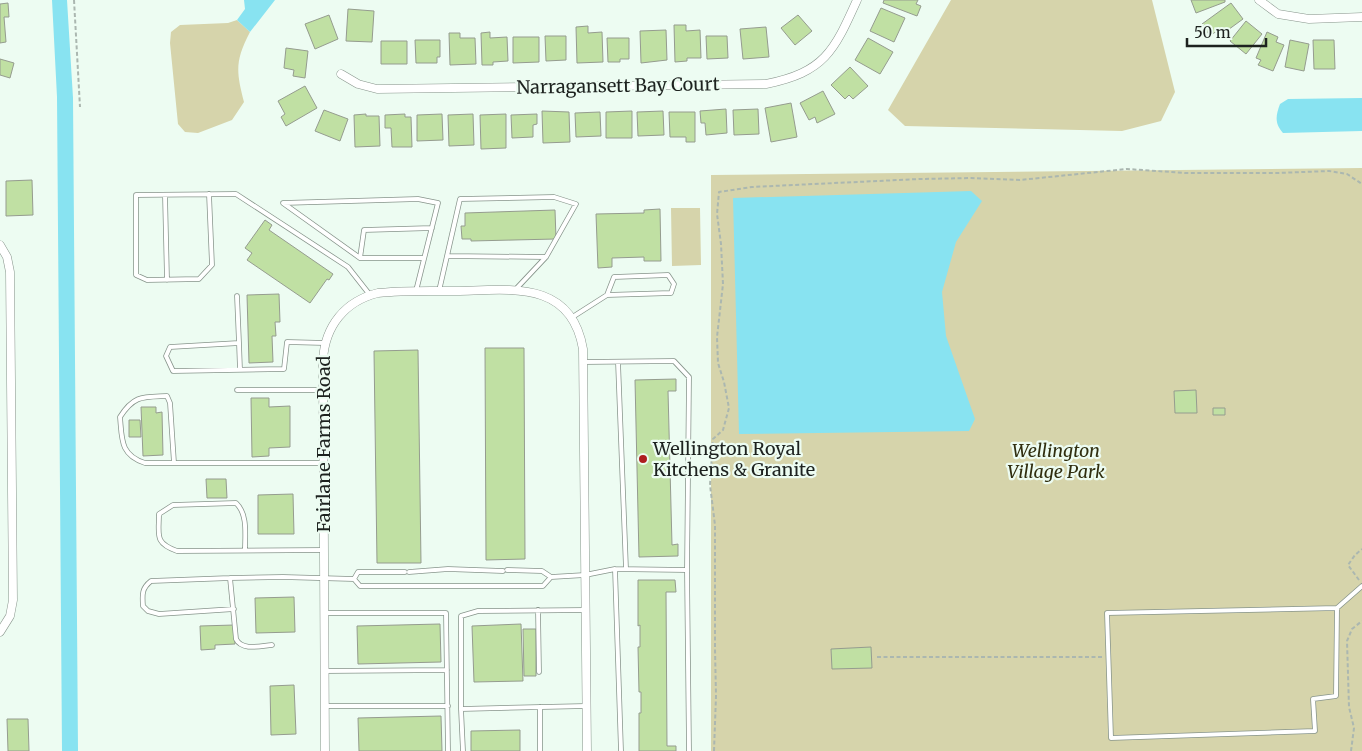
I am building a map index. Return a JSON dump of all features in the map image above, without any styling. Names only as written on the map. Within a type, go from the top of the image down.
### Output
[{"type":"street","name":"Narragansett Bay Court","points":[[341,74],[358,84],[377,89],[766,84],[800,74],[814,67],[824,58],[834,46],[857,0]]},
{"type":"street","points":[[1259,0],[1278,14],[1302,18],[1362,17]]},
{"type":"street","points":[[0,245],[7,257],[10,272],[13,590],[10,616],[0,632]]},
{"type":"street","name":"Fairlane Farms Road","points":[[326,751],[323,360],[325,343],[330,328],[343,311],[356,301],[370,295],[386,292],[515,290],[547,297],[560,306],[571,318],[582,339],[584,362],[587,751]]},
{"type":"lane","points":[[209,194],[212,265],[198,280],[148,280],[136,275],[136,195],[165,195],[209,194],[236,194],[348,266],[370,295]]},
{"type":"lane","points":[[165,195],[167,280]]},
{"type":"lane","points":[[439,291],[460,198],[554,197],[576,204],[546,257],[515,290]]},
{"type":"lane","points":[[416,291],[438,203],[418,199],[284,203],[360,258],[424,258]]},
{"type":"lane","points":[[360,258],[364,230],[432,228]]},
{"type":"lane","points":[[447,256],[546,257]]},
{"type":"lane","points":[[571,318],[607,294],[672,293],[674,284],[668,275],[614,277],[607,294]]},
{"type":"lane","points":[[237,296],[240,370]]},
{"type":"lane","points":[[239,343],[170,347],[166,356],[173,371],[284,369],[287,342],[325,343]]},
{"type":"lane","points":[[584,362],[674,362],[689,377],[687,570],[689,751]]},
{"type":"lane","points":[[618,362],[626,569]]},
{"type":"lane","points":[[237,390],[323,390]]},
{"type":"lane","points":[[174,463],[170,403],[166,396],[146,397],[133,401],[120,417],[122,444],[127,452],[136,460],[145,463],[174,463],[324,463]]},
{"type":"lane","points":[[245,550],[245,521],[241,508],[236,503],[173,505],[159,514],[159,538],[165,547],[177,551],[324,550]]},
{"type":"lane","points":[[354,579],[358,572],[407,572],[448,569],[542,571],[551,577],[586,575],[615,569],[687,570]]},
{"type":"lane","points":[[615,569],[621,751]]},
{"type":"lane","points":[[234,609],[160,614],[148,611],[143,606],[142,594],[144,586],[151,581],[283,576],[354,579],[360,586],[453,587],[542,586],[551,577]]},
{"type":"lane","points":[[230,578],[238,643],[246,647],[272,645]]},
{"type":"lane","points":[[1337,608],[1336,696],[1313,699],[1315,731],[1111,738],[1107,613],[1337,608],[1362,586]]},
{"type":"lane","points":[[538,610],[539,672]]},
{"type":"lane","points":[[462,751],[461,616],[478,611],[586,610]]},
{"type":"lane","points":[[325,613],[446,613],[448,751]]},
{"type":"lane","points":[[325,671],[447,670]]},
{"type":"lane","points":[[325,706],[448,706]]},
{"type":"lane","points":[[462,709],[586,706]]},
{"type":"lane","points":[[540,707],[540,751]]},
{"type":"path","points":[[74,0],[80,107]]},
{"type":"path","points":[[714,751],[716,696],[714,525],[710,485],[713,439],[722,430],[729,408],[718,363],[717,337],[723,284],[717,214],[719,192],[752,187],[919,179],[971,178],[1020,180],[1127,169],[1186,173],[1277,174],[1329,172],[1348,174],[1362,184]]},
{"type":"path","points":[[1362,550],[1355,554],[1348,565],[1362,586]]},
{"type":"path","points":[[1351,751],[1354,728],[1349,707],[1347,641],[1352,629],[1362,621]]},
{"type":"path","points":[[877,657],[1108,657]]},
{"type":"green space","points":[[951,0],[1152,0],[1175,92],[1161,121],[1122,131],[905,126],[888,110]]},
{"type":"green space","points":[[237,20],[250,32],[238,66],[239,82],[244,102],[232,120],[198,133],[185,132],[178,124],[170,43],[171,32],[180,25],[228,23]]},
{"type":"green space","name":"Wellington Village Park","points":[[1362,168],[1362,751],[711,751],[711,175]]},
{"type":"green space","points":[[671,208],[700,208],[701,265],[672,266]]},
{"type":"water","points":[[52,0],[67,0],[73,98],[78,751],[62,751],[57,97]]},
{"type":"water","points":[[244,0],[275,0],[250,32],[237,20],[245,9]]},
{"type":"water","points":[[1362,98],[1362,131],[1283,133],[1277,122],[1280,104],[1288,99]]},
{"type":"water","points":[[971,191],[982,201],[956,242],[942,292],[946,336],[975,419],[969,431],[739,434],[733,198]]},
{"type":"building","points":[[884,0],[918,0],[916,4],[921,6],[917,16],[883,3]]},
{"type":"building","points":[[1191,0],[1225,0],[1225,2],[1196,13]]},
{"type":"building","points":[[8,3],[9,17],[4,17],[6,42],[0,43],[0,4]]},
{"type":"building","points":[[1231,3],[1243,19],[1221,35],[1218,30],[1210,36],[1202,24]]},
{"type":"building","points":[[881,8],[905,18],[894,42],[870,31]]},
{"type":"building","points":[[348,9],[374,11],[372,42],[346,41]]},
{"type":"building","points":[[329,15],[338,39],[315,49],[305,24]]},
{"type":"building","points":[[798,15],[812,31],[795,45],[781,28]]},
{"type":"building","points":[[1246,21],[1262,34],[1246,54],[1230,41]]},
{"type":"building","points":[[674,25],[686,25],[686,31],[700,30],[701,58],[687,58],[687,61],[675,62]]},
{"type":"building","points":[[588,26],[588,33],[602,32],[603,62],[577,63],[576,27]]},
{"type":"building","points":[[766,27],[769,57],[743,59],[740,29]]},
{"type":"building","points":[[666,30],[667,60],[641,63],[640,31]]},
{"type":"building","points":[[490,32],[490,38],[507,37],[508,61],[493,62],[493,65],[482,65],[481,33]]},
{"type":"building","points":[[1267,32],[1278,37],[1276,42],[1284,45],[1273,71],[1258,65],[1261,60],[1256,58]]},
{"type":"building","points":[[449,33],[460,33],[460,38],[475,38],[476,64],[450,65]]},
{"type":"building","points":[[545,36],[566,36],[566,60],[546,61]]},
{"type":"building","points":[[706,36],[727,36],[728,58],[707,59]]},
{"type":"building","points":[[513,37],[539,37],[539,62],[513,63]]},
{"type":"building","points":[[607,38],[629,38],[629,59],[620,59],[620,62],[608,62]]},
{"type":"building","points":[[868,38],[893,52],[880,74],[855,60]]},
{"type":"building","points":[[415,40],[440,40],[440,57],[437,57],[437,63],[416,63]]},
{"type":"building","points":[[1290,40],[1309,44],[1304,71],[1285,67]]},
{"type":"building","points":[[1313,40],[1334,40],[1335,69],[1314,69]]},
{"type":"building","points":[[381,41],[407,41],[407,64],[381,64]]},
{"type":"building","points":[[286,48],[308,51],[305,78],[293,76],[294,70],[284,68]]},
{"type":"building","points":[[0,59],[14,63],[10,78],[0,75]]},
{"type":"building","points":[[850,67],[868,86],[853,99],[849,95],[845,99],[831,85]]},
{"type":"building","points":[[305,86],[317,108],[286,126],[281,117],[285,114],[278,101]]},
{"type":"building","points":[[823,91],[835,114],[817,123],[815,117],[809,120],[800,103]]},
{"type":"building","points":[[791,103],[797,137],[771,142],[765,108]]},
{"type":"building","points":[[726,109],[727,133],[706,135],[705,123],[701,123],[700,111]]},
{"type":"building","points":[[758,109],[759,134],[734,135],[733,110]]},
{"type":"building","points":[[324,110],[348,119],[340,141],[315,131]]},
{"type":"building","points":[[542,111],[569,112],[570,142],[543,143]]},
{"type":"building","points":[[632,111],[632,138],[606,138],[606,112]]},
{"type":"building","points":[[663,111],[664,135],[638,136],[637,112]]},
{"type":"building","points":[[600,112],[601,136],[576,137],[575,113]]},
{"type":"building","points":[[669,112],[695,112],[695,142],[686,142],[686,137],[670,137]]},
{"type":"building","points":[[366,114],[366,116],[379,116],[380,146],[355,147],[354,115]]},
{"type":"building","points":[[405,114],[405,117],[411,117],[412,147],[392,147],[391,128],[385,128],[385,115]]},
{"type":"building","points":[[442,114],[443,140],[417,141],[417,115]]},
{"type":"building","points":[[473,114],[474,145],[449,146],[448,115]]},
{"type":"building","points":[[506,114],[506,148],[481,149],[480,115]]},
{"type":"building","points":[[537,114],[537,124],[533,125],[533,137],[512,138],[511,115]]},
{"type":"building","points":[[32,180],[33,215],[6,216],[6,181]]},
{"type":"building","points":[[660,209],[661,261],[644,261],[644,257],[612,258],[612,267],[598,268],[596,214],[644,213],[644,210]]},
{"type":"building","points":[[555,210],[556,239],[471,241],[471,239],[462,239],[461,226],[465,226],[465,213]]},
{"type":"building","points":[[265,220],[272,225],[269,230],[333,274],[329,280],[327,279],[310,303],[247,260],[252,253],[245,248]]},
{"type":"building","points":[[279,294],[280,322],[275,322],[276,336],[272,336],[273,362],[249,363],[247,295]]},
{"type":"building","points":[[485,348],[524,348],[525,559],[486,560]]},
{"type":"building","points":[[418,350],[421,563],[377,563],[374,351]]},
{"type":"building","points":[[676,379],[676,391],[668,391],[672,545],[678,544],[678,556],[639,557],[635,380]]},
{"type":"building","points":[[1196,390],[1197,413],[1175,413],[1174,391]]},
{"type":"building","points":[[251,398],[269,398],[269,407],[290,406],[290,447],[269,448],[269,456],[252,457]]},
{"type":"building","points":[[141,407],[156,407],[156,413],[162,412],[163,455],[143,456]]},
{"type":"building","points":[[1213,408],[1225,408],[1225,415],[1213,415]]},
{"type":"building","points":[[129,420],[140,420],[141,437],[129,437]]},
{"type":"building","points":[[206,479],[226,479],[227,498],[207,498]]},
{"type":"building","points":[[293,494],[294,534],[258,534],[258,495]]},
{"type":"building","points":[[638,580],[675,580],[676,592],[666,592],[667,746],[676,746],[676,751],[639,751],[641,692],[639,692],[638,647],[640,647],[640,625],[638,626]]},
{"type":"building","points":[[294,597],[295,632],[256,633],[255,598]]},
{"type":"building","points":[[440,624],[441,662],[358,664],[357,626]]},
{"type":"building","points":[[521,624],[523,681],[474,682],[472,626]]},
{"type":"building","points":[[234,625],[235,644],[215,645],[215,649],[201,650],[200,626]]},
{"type":"building","points":[[523,629],[536,629],[536,676],[524,676]]},
{"type":"building","points":[[871,647],[872,668],[832,669],[831,649]]},
{"type":"building","points":[[294,685],[296,734],[271,735],[270,686]]},
{"type":"building","points":[[441,716],[442,751],[359,751],[358,718]]},
{"type":"building","points":[[7,719],[28,719],[29,751],[8,751]]},
{"type":"building","points":[[520,730],[520,751],[471,751],[471,731]]},
{"type":"place","name":"Wellington Royal Kitchens & Granite","points":[[643,459]]}]
